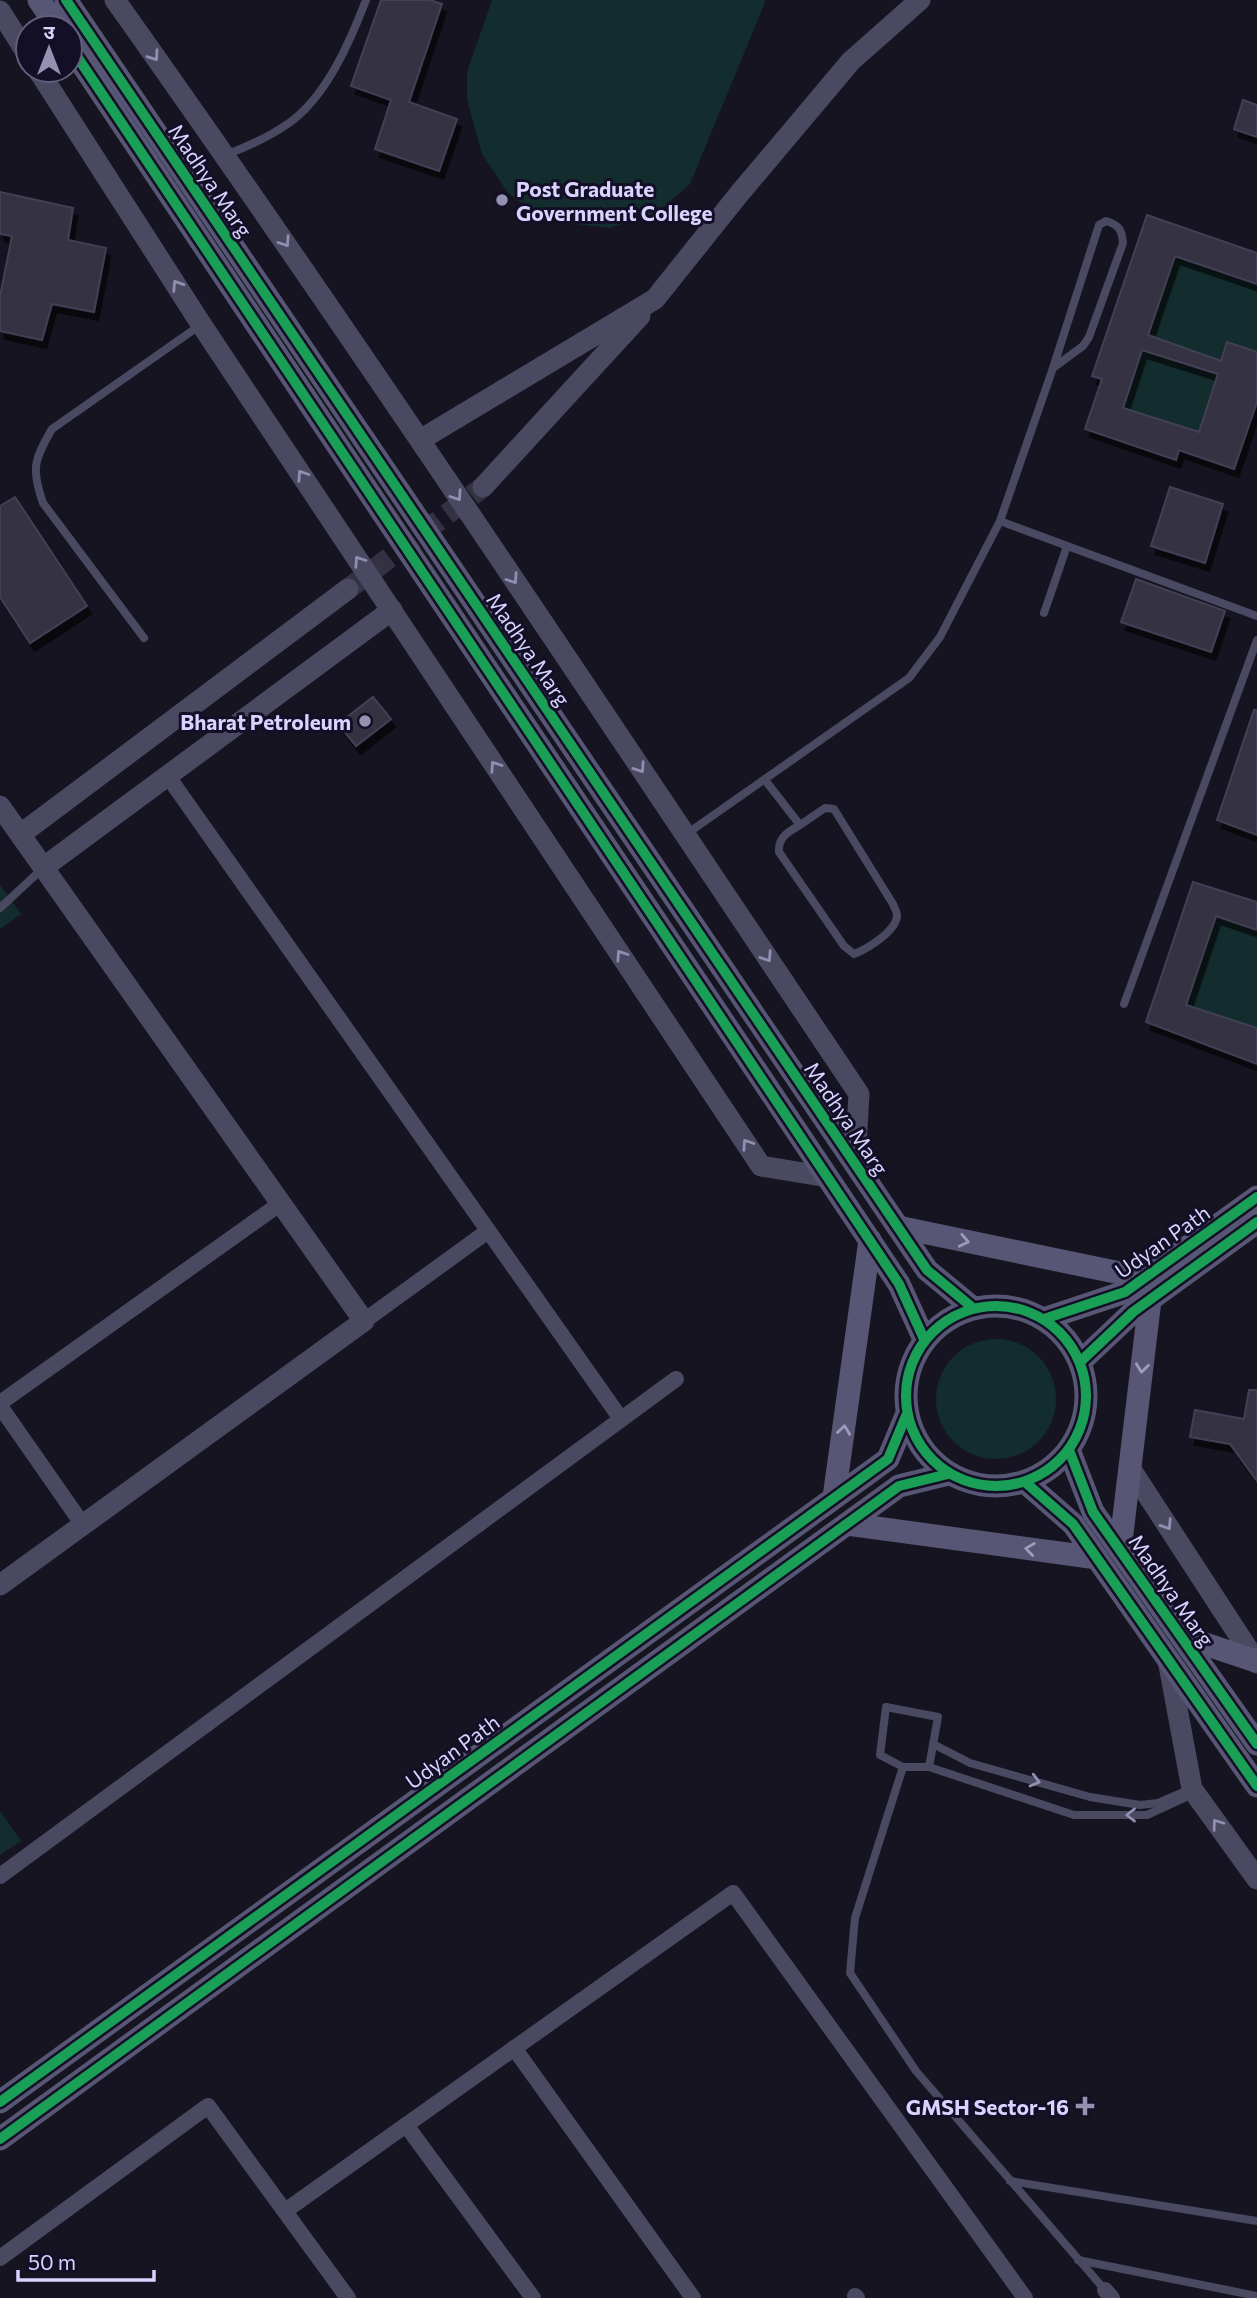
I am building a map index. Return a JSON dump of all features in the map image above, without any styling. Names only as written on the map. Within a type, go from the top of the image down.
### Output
[{"type":"main road","name":"Madhya Marg","points":[[66,0],[927,1270],[972,1308]]},
{"type":"main road","name":"Madhya Marg","points":[[84,67],[870,1240],[899,1284],[924,1339]]},
{"type":"main road","name":"Udyan Path","points":[[1044,1319],[1125,1292],[1257,1196]]},
{"type":"main road","name":"Udyan Path","points":[[1080,1362],[1133,1312],[1257,1222]]},
{"type":"main road","points":[[898,1227],[1144,1278]]},
{"type":"main road","points":[[834,1497],[870,1240]]},
{"type":"main road","points":[[1120,1550],[1150,1300]]},
{"type":"main road","points":[[1005,1306],[1021,1309],[1044,1319],[1056,1328],[1076,1353],[1086,1388],[1084,1416],[1079,1433],[1069,1450],[1040,1475],[1011,1486],[989,1487],[964,1482],[948,1474],[937,1466],[912,1434],[906,1416],[904,1403],[910,1363],[924,1339],[951,1317],[972,1308],[1005,1306]]},
{"type":"main road","name":"Udyan Path","points":[[0,2102],[888,1459],[906,1416]]},
{"type":"main road","name":"Madhya Marg","points":[[1069,1450],[1093,1512],[1257,1744]]},
{"type":"main road","points":[[0,2139],[899,1486],[948,1474]]},
{"type":"main road","name":"Madhya Marg","points":[[1025,1482],[1073,1524],[1257,1786]]},
{"type":"main road","points":[[847,1524],[1097,1558]]},
{"type":"main road","points":[[1181,1636],[1256,1662]]},
{"type":"street","points":[[115,0],[225,155],[420,440],[859,1094],[855,1163]]},
{"type":"street","points":[[483,488],[655,299],[851,61],[920,0]]},
{"type":"street","points":[[0,11],[14,33]]},
{"type":"street","points":[[47,84],[201,324],[761,1166],[828,1177]]},
{"type":"street","points":[[420,440],[655,299]]},
{"type":"street","points":[[21,834],[348,589]]},
{"type":"street","points":[[44,867],[392,610]]},
{"type":"street","points":[[167,775],[621,1419]]},
{"type":"street","points":[[0,806],[364,1321]]},
{"type":"street","points":[[83,1525],[0,1405],[281,1203]]},
{"type":"street","points":[[0,1585],[488,1231]]},
{"type":"street","points":[[0,1876],[676,1378]]},
{"type":"street","points":[[1130,1468],[1256,1662]]},
{"type":"street","points":[[1167,1658],[1192,1789],[1257,1879]]},
{"type":"street","points":[[285,2211],[733,1893],[1026,2298]]},
{"type":"street","points":[[514,2048],[693,2298]]},
{"type":"street","points":[[0,2258],[208,2106],[345,2297]]},
{"type":"street","points":[[406,2125],[533,2298]]},
{"type":"lane","points":[[225,155],[251,145],[290,122],[324,86],[353,33],[366,0]]},
{"type":"lane","points":[[685,835],[909,678],[940,637],[1000,522],[1099,225],[1106,221],[1115,224],[1122,232],[1123,243],[1089,337],[1083,346],[1053,368]]},
{"type":"lane","points":[[144,638],[43,503],[35,480],[37,455],[52,429],[201,324]]},
{"type":"lane","points":[[1000,522],[1257,617]]},
{"type":"lane","points":[[1044,613],[1067,546]]},
{"type":"lane","points":[[1124,1004],[1257,640]]},
{"type":"lane","points":[[765,780],[800,825]]},
{"type":"lane","points":[[825,808],[834,809],[893,904],[897,914],[894,925],[863,950],[854,954],[844,946],[779,852],[779,844],[785,834],[800,825],[825,808]]},
{"type":"lane","points":[[0,908],[44,867]]},
{"type":"lane","points":[[929,1767],[938,1717],[886,1707],[880,1755],[903,1767],[929,1767],[1074,1815],[1147,1815],[1186,1797],[1192,1789]]},
{"type":"lane","points":[[933,1744],[970,1763],[1090,1797],[1140,1805],[1158,1803],[1192,1789]]},
{"type":"lane","points":[[903,1767],[855,1918],[850,1973],[916,2071],[1108,2294]]},
{"type":"lane","points":[[1010,2181],[1257,2221]]},
{"type":"lane","points":[[1078,2260],[1257,2296]]},
{"type":"green space","points":[[492,0],[766,0],[690,184],[657,213],[609,228],[544,220],[508,193],[482,154],[467,100],[467,72]]},
{"type":"green space","points":[[1175,256],[1257,284],[1257,352],[1227,342],[1221,361],[1148,336]]},
{"type":"green space","points":[[1142,350],[1218,374],[1199,432],[1123,408]]},
{"type":"green space","points":[[0,885],[21,914],[0,929]]},
{"type":"green space","points":[[1216,916],[1257,930],[1257,1028],[1186,1005]]},
{"type":"green space","points":[[996,1339],[1019,1344],[1038,1357],[1051,1376],[1056,1399],[1051,1422],[1038,1441],[1019,1454],[996,1459],[973,1454],[954,1441],[941,1422],[936,1399],[941,1376],[954,1357],[973,1344]]},
{"type":"green space","points":[[0,1811],[21,1841],[0,1855]]},
{"type":"building","points":[[381,0],[430,0],[442,4],[409,102],[457,119],[439,171],[375,149],[391,100],[351,86]]},
{"type":"building","points":[[1243,100],[1257,105],[1257,137],[1234,129]]},
{"type":"building","points":[[0,192],[73,208],[68,240],[106,248],[94,312],[52,304],[42,340],[0,331],[0,296],[12,236],[0,234]]},
{"type":"building","points":[[1147,215],[1257,253],[1257,284],[1175,256],[1148,335],[1221,361],[1227,342],[1257,352],[1257,402],[1234,469],[1179,450],[1176,460],[1085,429],[1102,379],[1092,376]],"holes":[[[1142,350],[1218,374],[1199,432],[1123,408]]]},
{"type":"building","points":[[1170,487],[1223,504],[1205,563],[1151,546]]},
{"type":"building","points":[[15,497],[87,606],[30,643],[0,597],[0,506]]},
{"type":"building","points":[[1136,579],[1225,611],[1211,652],[1121,622]]},
{"type":"building","name":"Bharat Petroleum","points":[[373,697],[391,719],[356,746],[338,724]]},
{"type":"building","points":[[1254,710],[1257,710],[1257,835],[1217,820]]},
{"type":"building","points":[[1193,882],[1257,902],[1257,930],[1216,916],[1186,1005],[1257,1028],[1257,1064],[1146,1022]]},
{"type":"building","points":[[1249,1390],[1257,1390],[1257,1481],[1230,1444],[1190,1437],[1195,1410],[1244,1419]]},
{"type":"tunnel","points":[[348,589],[483,487]]},
{"type":"cycle path","points":[[66,0],[927,1270],[973,1308]]},
{"type":"cycle path","points":[[84,67],[899,1284],[924,1339]]},
{"type":"cycle path","points":[[1044,1319],[1125,1292],[1257,1197]]},
{"type":"cycle path","points":[[1080,1362],[1133,1312],[1257,1222]]},
{"type":"cycle path","points":[[996,1306],[1031,1312],[1060,1332],[1080,1361],[1086,1396],[1080,1431],[1060,1460],[1031,1480],[996,1486],[961,1480],[932,1460],[912,1431],[906,1396],[912,1361],[932,1332],[961,1312],[996,1306]]},
{"type":"cycle path","points":[[0,2102],[888,1459],[906,1416]]},
{"type":"cycle path","points":[[1069,1450],[1093,1512],[1257,1744]]},
{"type":"cycle path","points":[[0,2139],[899,1486],[948,1474]]},
{"type":"cycle path","points":[[1025,1482],[1073,1524],[1257,1786]]},
{"type":"place","name":"Post Graduate Government College","points":[[502,200]]},
{"type":"place","name":"Bharat Petroleum","points":[[365,721]]},
{"type":"place","name":"GMSH Sector-16","points":[[1085,2106]]}]
